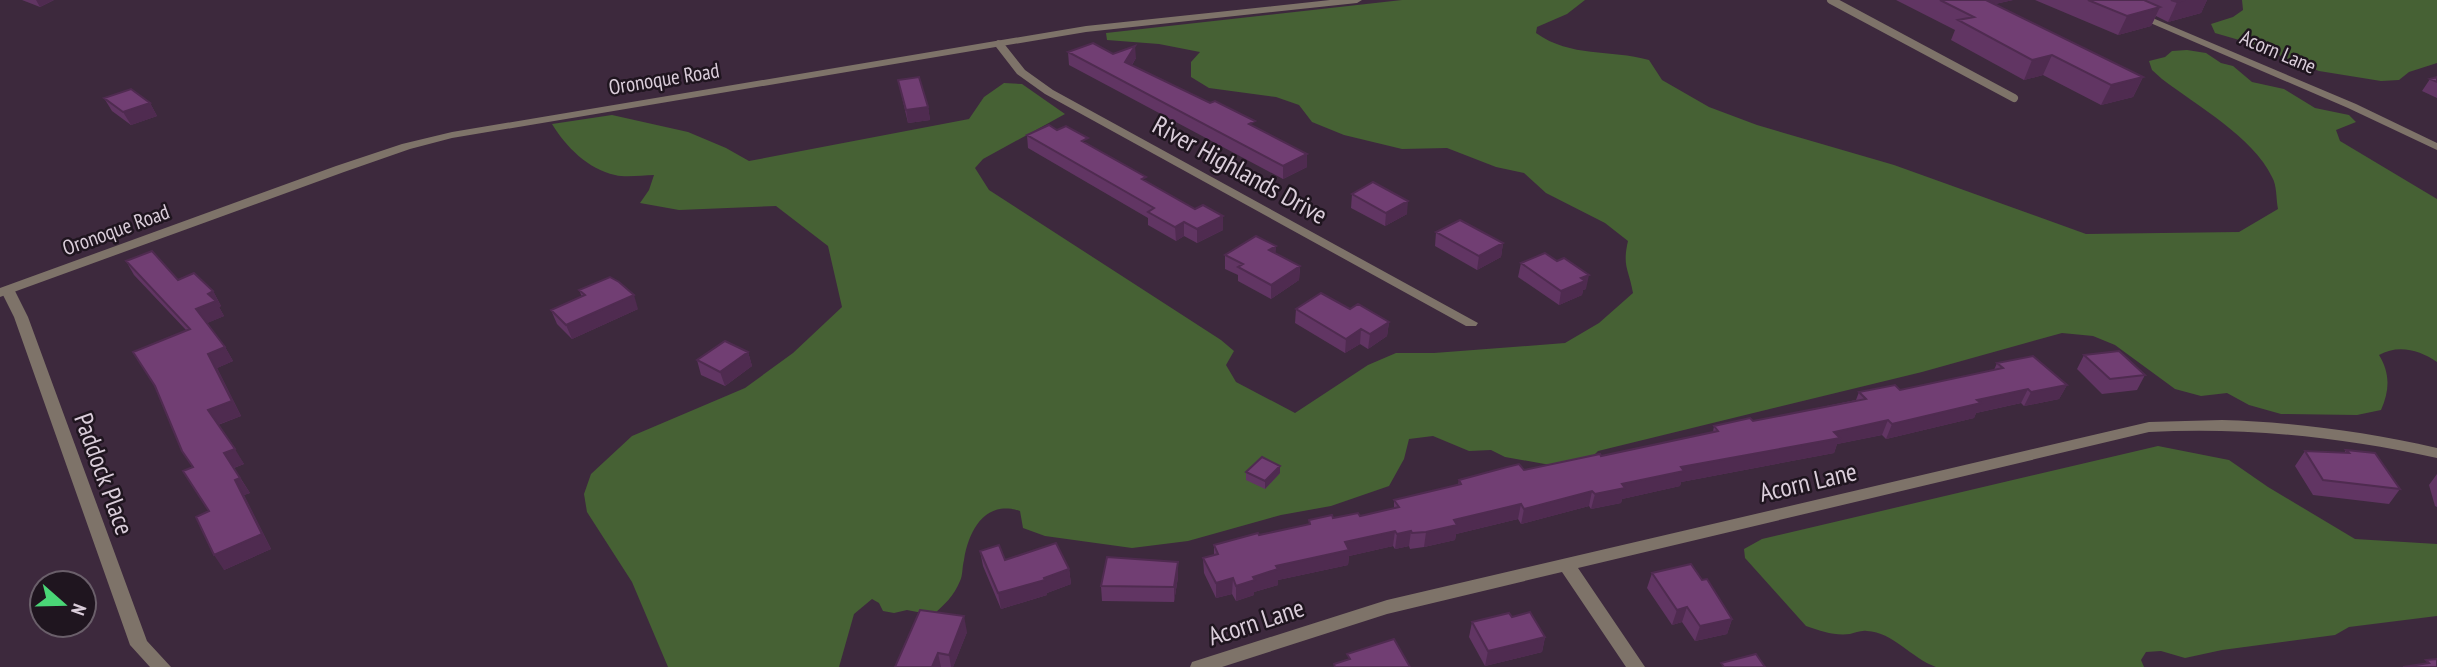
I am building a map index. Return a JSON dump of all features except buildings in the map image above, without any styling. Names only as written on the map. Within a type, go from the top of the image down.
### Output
[{"type":"street","name":"Oronoque Road","points":[[4,292],[340,169],[429,140],[523,121],[1086,29],[1357,0]]},
{"type":"street","name":"Acorn Lane","points":[[2102,0],[2433,142]]},
{"type":"street","name":"River Highlands Drive","points":[[999,43],[1021,72],[1049,92],[1471,323]]},
{"type":"street","name":"Paddock Place","points":[[4,292],[21,317],[139,645],[162,667]]},
{"type":"street","name":"Acorn Lane","points":[[1199,667],[1387,607],[2149,427],[2217,424],[2288,428],[2365,438],[2437,453]]},
{"type":"street","points":[[1566,565],[1636,667]]},
{"type":"lane","points":[[1831,0],[2014,98]]},
{"type":"green space","points":[[1402,0],[1585,0],[1567,14],[1537,27],[1536,33],[1549,41],[1577,50],[1649,60],[1662,80],[1709,107],[1757,125],[1894,165],[2086,234],[2239,232],[2278,209],[2274,180],[2252,148],[2223,123],[2162,79],[2152,70],[2149,61],[2165,57],[2172,51],[2206,53],[2221,63],[2233,66],[2252,82],[2284,89],[2315,108],[2349,115],[2356,122],[2336,130],[2340,141],[2437,199],[2437,362],[2423,354],[2401,349],[2379,355],[2388,382],[2381,410],[2357,415],[2281,414],[2249,405],[2227,393],[2201,396],[2175,389],[2115,345],[2093,336],[2062,333],[1922,372],[1598,451],[1588,461],[1556,466],[1505,457],[1491,450],[1469,451],[1433,436],[1409,439],[1404,459],[1389,486],[1331,506],[1281,515],[1188,541],[1132,548],[1045,536],[1023,528],[1020,511],[998,510],[989,513],[975,528],[966,549],[960,581],[941,608],[933,615],[907,610],[894,613],[883,611],[879,603],[872,599],[854,614],[839,667],[668,667],[632,582],[587,512],[584,494],[591,474],[632,436],[745,388],[793,353],[842,307],[828,246],[776,206],[679,210],[640,203],[649,190],[654,175],[620,176],[596,168],[571,149],[552,124],[612,115],[688,132],[749,161],[969,119],[984,97],[1004,83],[1022,84],[1065,114],[983,159],[975,168],[989,190],[1221,340],[1234,351],[1226,365],[1236,382],[1295,413],[1368,365],[1396,353],[1434,353],[1565,343],[1599,323],[1633,293],[1626,263],[1628,241],[1605,223],[1546,193],[1524,173],[1496,167],[1447,148],[1402,149],[1344,135],[1312,122],[1299,105],[1276,97],[1209,88],[1191,77],[1191,62],[1200,52],[1159,44],[1107,40],[1106,33]]},
{"type":"green space","points":[[2242,0],[2437,0],[2437,63],[2409,72],[2399,80],[2381,81],[2319,71],[2246,42],[2215,33],[2211,24],[2233,17],[2243,10]]},
{"type":"green space","points":[[2158,446],[2229,460],[2268,487],[2355,539],[2437,544],[2437,616],[2349,627],[2335,635],[2222,650],[2185,658],[2161,651],[2146,652],[2141,660],[2144,667],[1936,667],[1918,658],[1894,640],[1876,632],[1839,634],[1806,626],[1745,558],[1744,549],[1762,539]]}]
